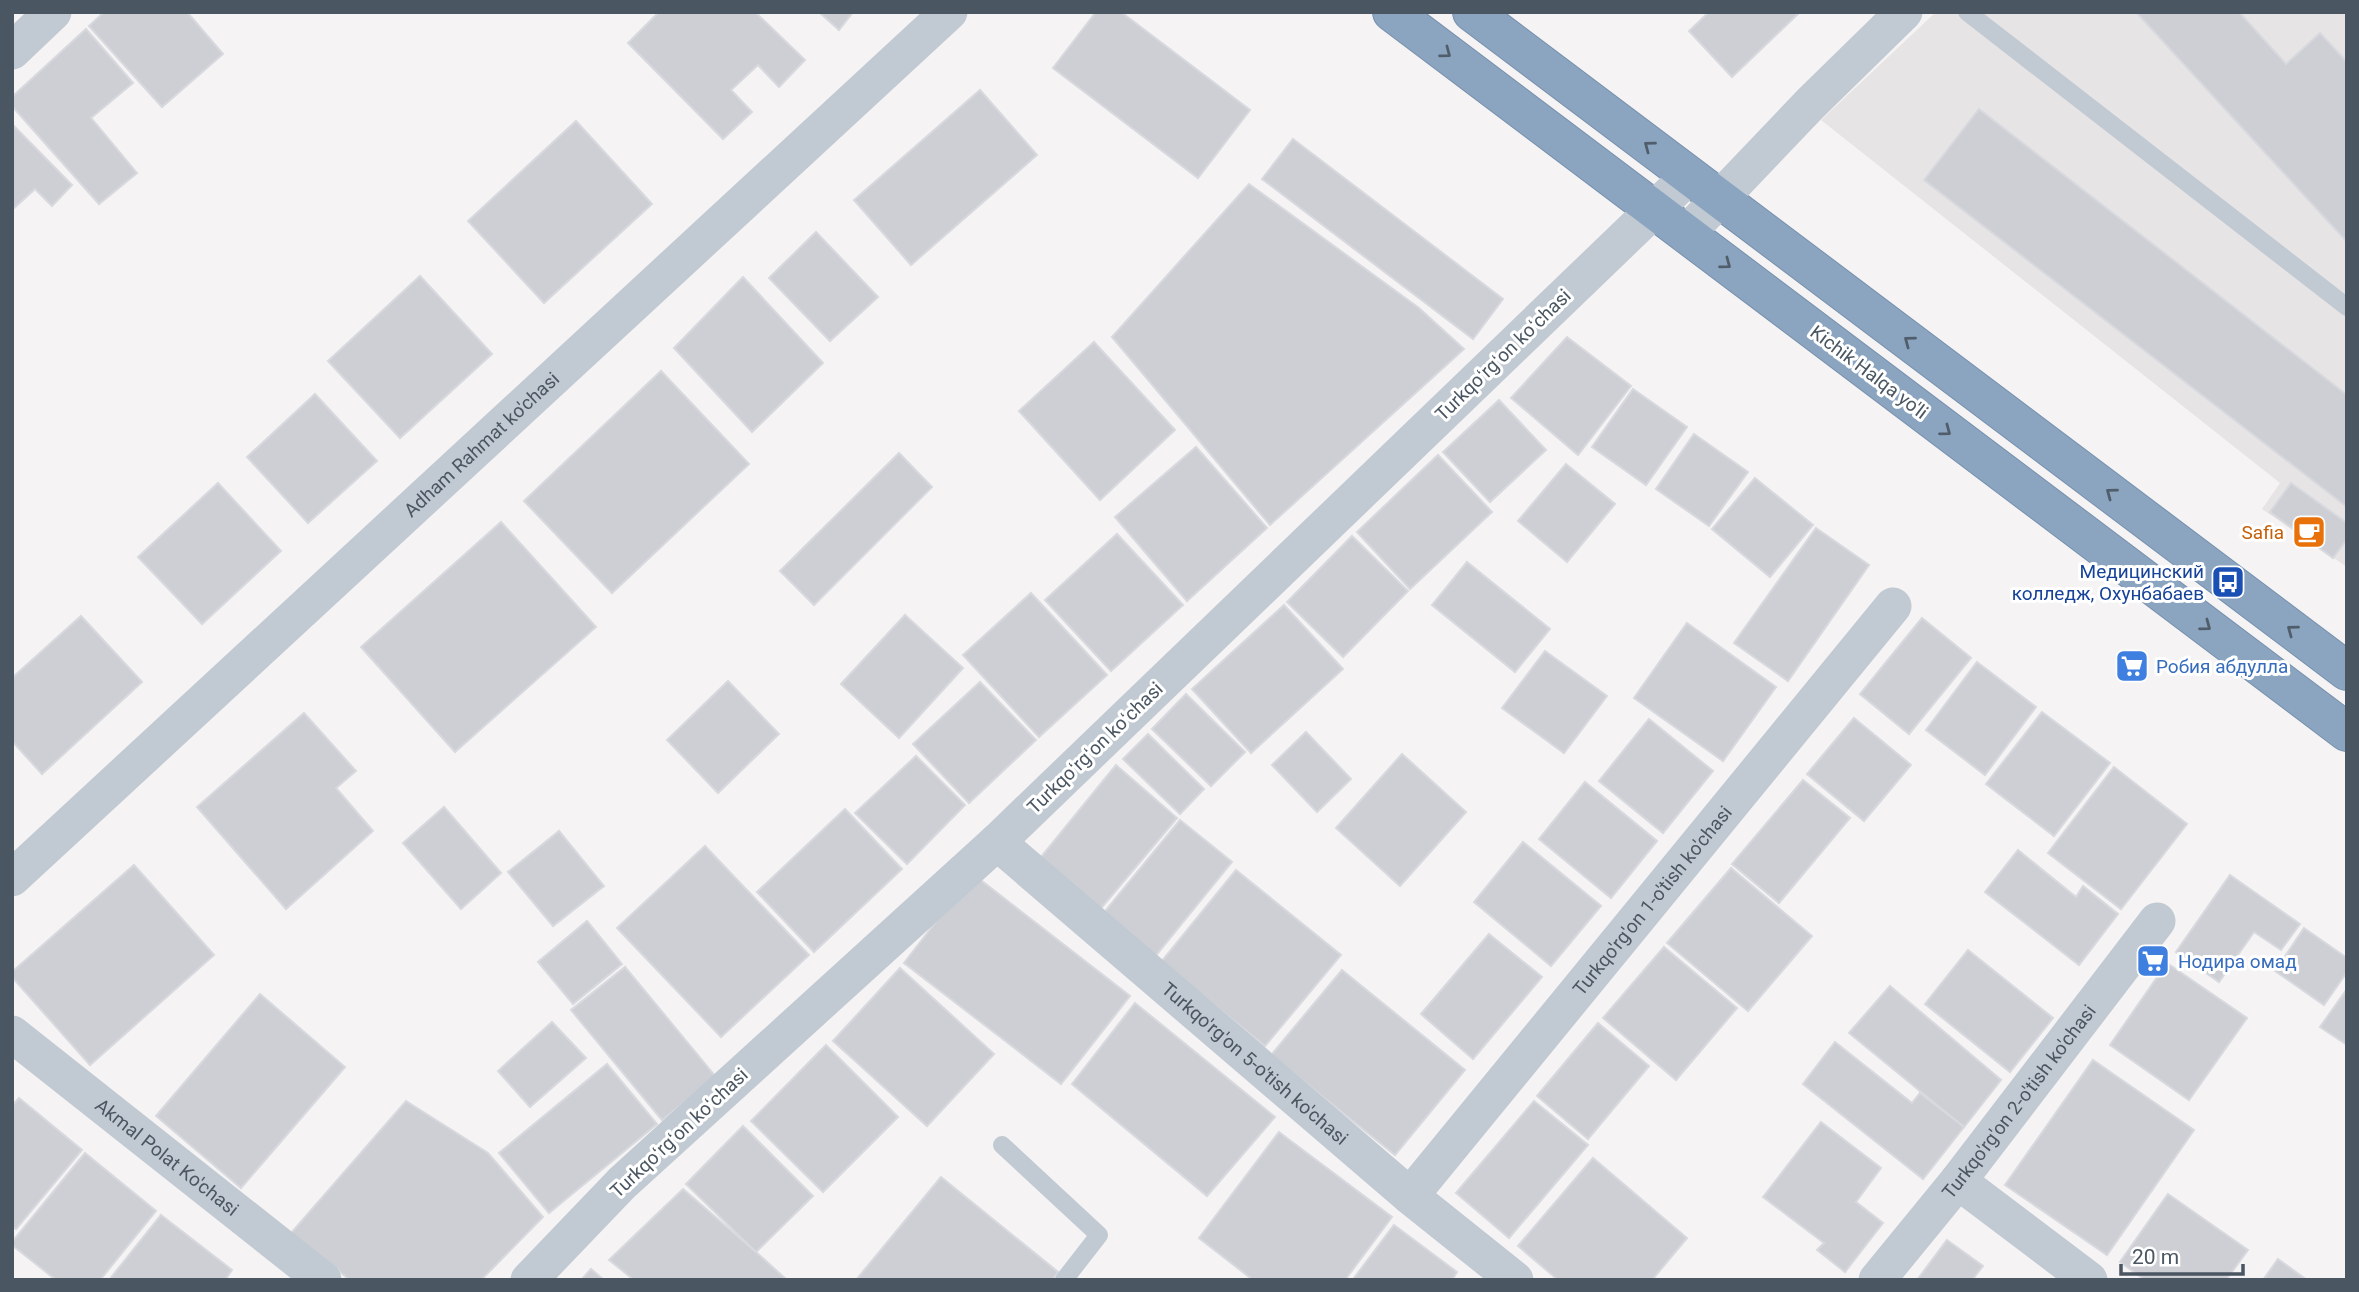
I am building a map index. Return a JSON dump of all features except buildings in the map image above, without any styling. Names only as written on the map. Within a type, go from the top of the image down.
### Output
[{"type":"highway","name":"Kichik Halqa yo'li","points":[[1392,12],[2347,732]]},
{"type":"highway","points":[[1472,12],[2347,671]]},
{"type":"street","points":[[12,51],[53,12]]},
{"type":"street","name":"Adham Rahmat ko'chasi","points":[[12,878],[950,12]]},
{"type":"street","points":[[1686,234],[1810,104],[1904,12]]},
{"type":"street","name":"Turkqoʻrgʻon koʻchasi","points":[[529,1280],[622,1183],[997,842],[1689,176]]},
{"type":"street","points":[[1654,210],[1720,198]]},
{"type":"street","name":"Turkqo'rg'on 1-o'tish ko'chasi","points":[[1410,1195],[1893,606]]},
{"type":"street","name":"Turkqo'rg'on 5-o'tish ko'chasi","points":[[997,842],[1410,1195],[1515,1280]]},
{"type":"street","name":"Turkqo'rg'on 2-o'tish ko'chasi","points":[[1877,1280],[1958,1181],[2157,921]]},
{"type":"street","name":"Akmal Polat Ko'chasi","points":[[12,1034],[323,1280]]},
{"type":"street","points":[[1958,1181],[2089,1280]]},
{"type":"lane","points":[[1967,12],[2347,307]]},
{"type":"lane","points":[[1002,1145],[1099,1235],[1064,1280]]},
{"type":"shaded area","points":[[1936,12],[2347,12],[2347,567],[2262,509],[2280,483],[1821,120]]},
{"type":"place","name":"Safia","points":[[2309,532]]},
{"type":"place","name":"Медицинский колледж, Охунбабаев","points":[[2228,582]]},
{"type":"place","name":"Робия абдулла","points":[[2132,666]]},
{"type":"place","name":"Нодира омад","points":[[2153,961]]}]
